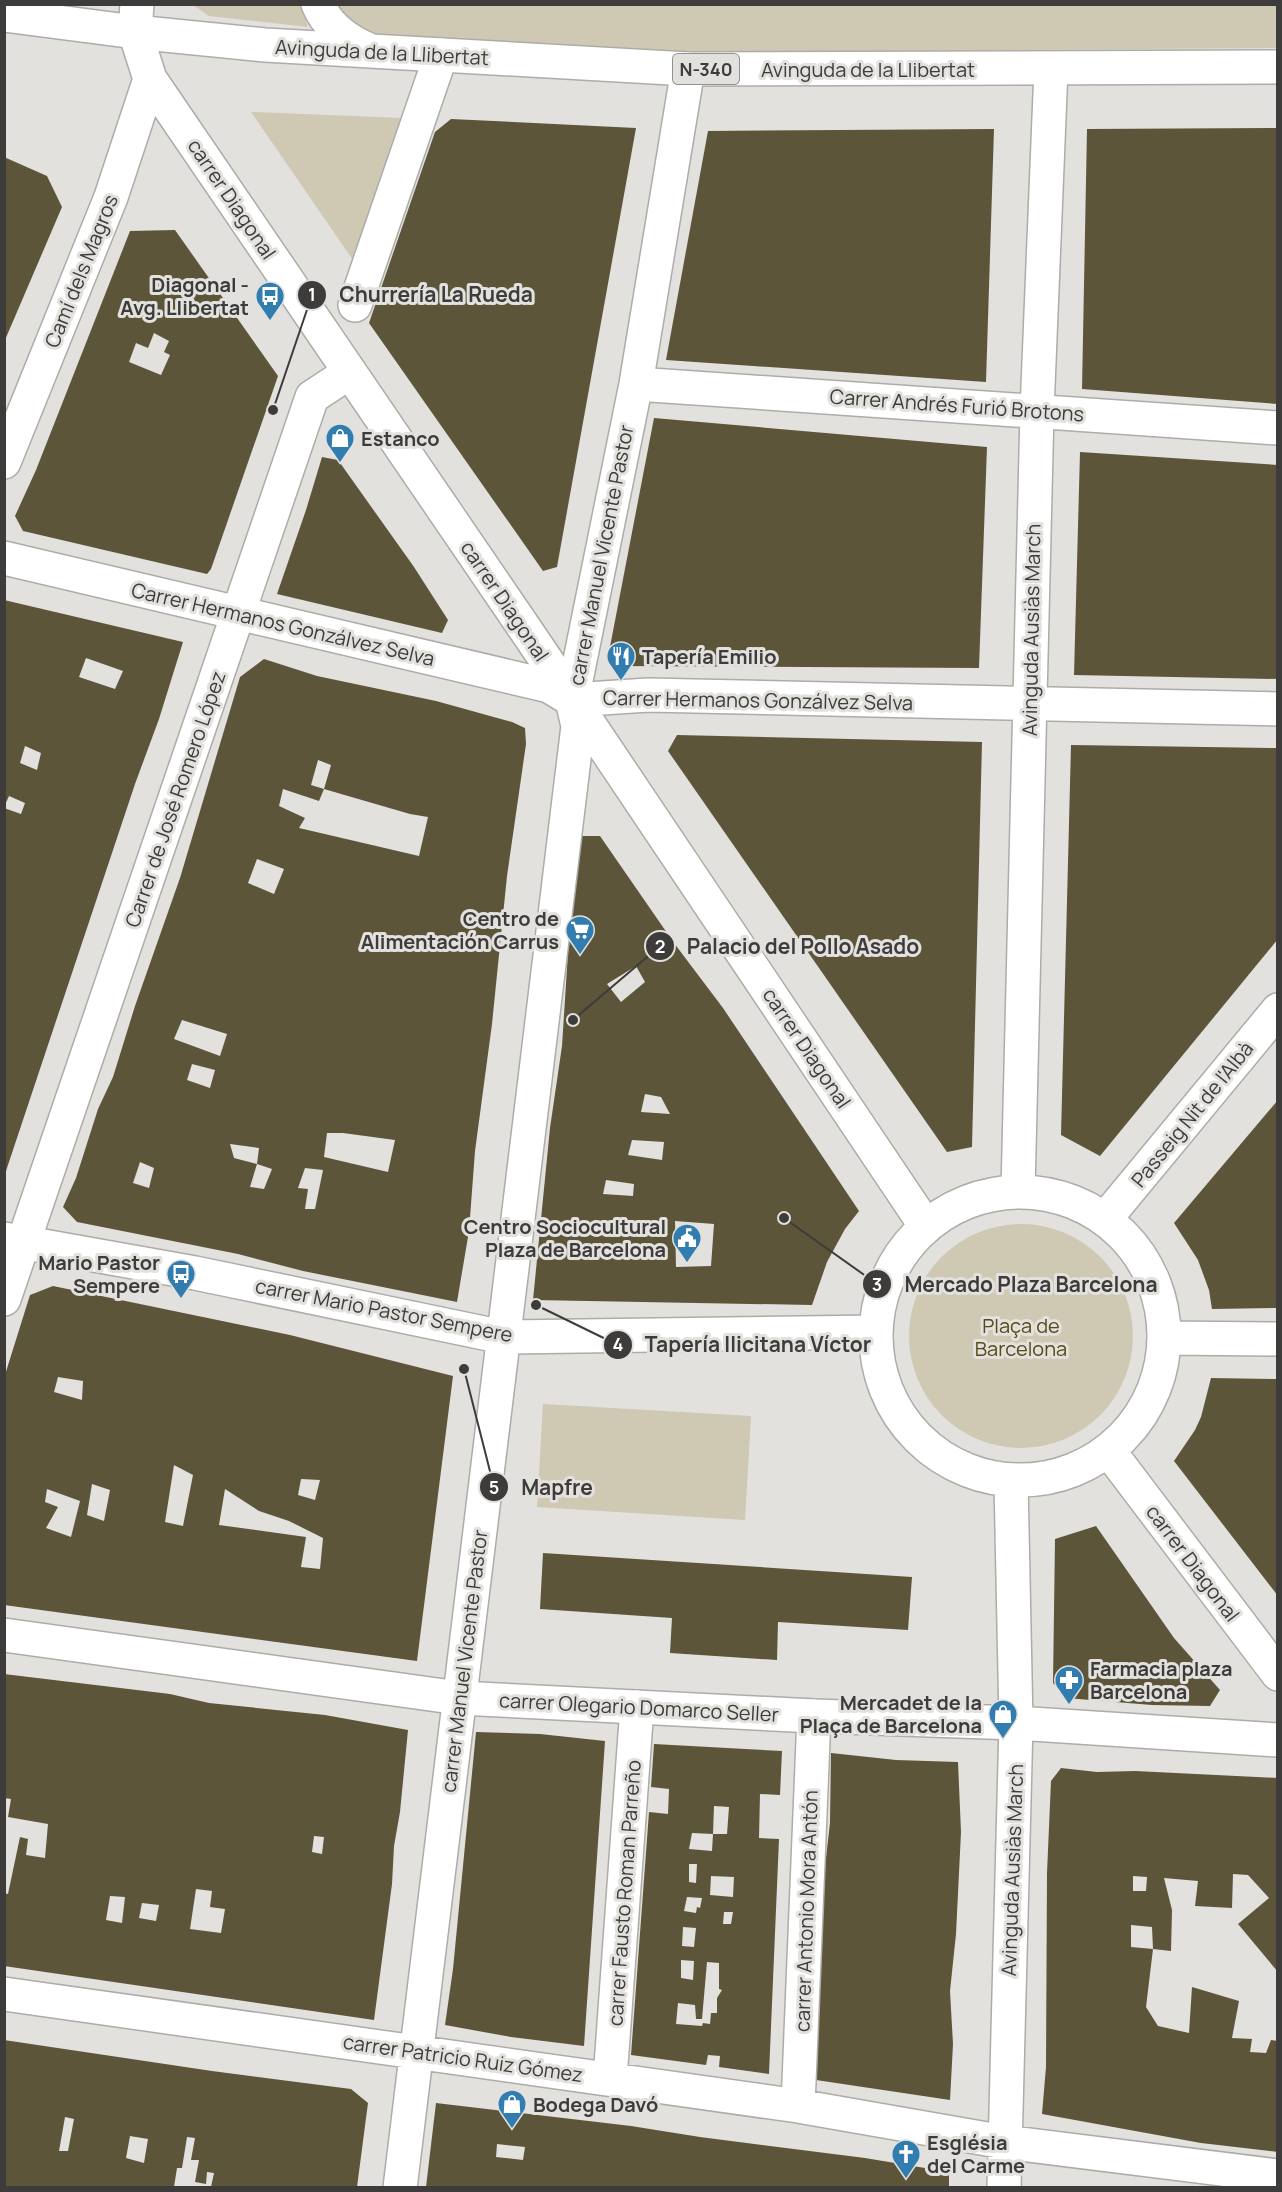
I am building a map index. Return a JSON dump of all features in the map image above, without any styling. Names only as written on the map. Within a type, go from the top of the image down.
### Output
[{"type":"main road","points":[[318,4],[334,28],[352,43],[374,52]]},
{"type":"main road","name":"Avinguda de la Llibertat","points":[[4,15],[136,18],[266,45],[688,69],[1278,67]]},
{"type":"main road","name":"carrer Diagonal","points":[[136,18],[150,79],[925,1225]]},
{"type":"main road","points":[[355,305],[441,55]]},
{"type":"main road","name":"carrer Manuel Vicente Pastor","points":[[400,2187],[578,726],[572,700],[636,384],[688,69]]},
{"type":"main road","name":"Avinguda Ausiàs March","points":[[1018,1191],[1037,411],[1051,69]]},
{"type":"main road","name":"Camí dels Magros","points":[[4,462],[14,409],[111,197],[150,79]]},
{"type":"main road","name":"Carrer de José Romero López","points":[[4,1299],[14,1242],[238,614],[312,397],[350,372]]},
{"type":"main road","name":"Carrer Andrés Furió Brotons","points":[[636,384],[1278,428]]},
{"type":"main road","name":"Carrer Hermanos Gonzálvez Selva","points":[[4,558],[549,686],[572,700],[648,695],[1278,709]]},
{"type":"main road","name":"Passeig Nit de l'Albà","points":[[1106,1218],[1278,1010]]},
{"type":"main road","points":[[1018,1191],[1048,1194],[1073,1202],[1106,1218],[1135,1248],[1148,1270],[1158,1294],[1164,1319],[1164,1338],[1160,1371],[1152,1396],[1139,1419],[1109,1451],[1080,1468],[1056,1477],[1011,1480],[979,1475],[954,1465],[914,1434],[897,1413],[885,1390],[878,1365],[875,1332],[882,1288],[893,1265],[908,1244],[925,1228],[925,1225],[948,1210],[972,1199],[1018,1191]]},
{"type":"main road","name":"carrer Mario Pastor Sempere","points":[[14,1242],[195,1273],[503,1337],[875,1332]]},
{"type":"main road","points":[[1164,1338],[1278,1339]]},
{"type":"main road","name":"carrer Diagonal","points":[[1109,1451],[1278,1674]]},
{"type":"main road","name":"Avinguda Ausiàs March","points":[[1004,2187],[1016,1723],[1011,1480]]},
{"type":"main road","name":"carrer Olegario Domarco Seller","points":[[4,1635],[459,1698],[814,1716],[1016,1723],[1278,1740]]},
{"type":"main road","name":"carrer Fausto Roman Parreño","points":[[610,2079],[637,1707]]},
{"type":"main road","name":"carrer Antonio Mora Antón","points":[[798,2106],[814,1716]]},
{"type":"main road","name":"carrer Patricio Ruiz Gómez","points":[[4,1994],[798,2106],[1004,2142],[1278,2176]]},
{"type":"green space","points":[[1277,4],[1278,48],[635,53],[379,37],[345,19],[332,5]]},
{"type":"green space","points":[[193,5],[301,5],[308,27],[209,16]]},
{"type":"green space","points":[[251,112],[404,118],[355,263]]},
{"type":"green space","name":"Plaça de Barcelona","points":[[1021,1224],[1043,1226],[1074,1237],[1100,1257],[1120,1283],[1131,1314],[1133,1336],[1131,1358],[1120,1389],[1100,1415],[1074,1435],[1043,1446],[1021,1448],[999,1446],[968,1435],[942,1415],[922,1389],[911,1358],[909,1336],[911,1314],[922,1283],[942,1257],[968,1237],[999,1226]]},
{"type":"green space","points":[[543,1404],[751,1416],[745,1520],[537,1507]]},
{"type":"building","points":[[451,119],[636,128],[557,567],[543,571],[369,323],[435,132]]},
{"type":"building","points":[[1278,128],[1278,404],[1082,389],[1087,129]]},
{"type":"building","points":[[994,129],[986,382],[666,360],[708,131]]},
{"type":"building","points":[[4,157],[47,176],[62,207],[5,340]]},
{"type":"building","points":[[175,230],[278,376],[211,569],[207,574],[23,531],[15,516],[36,470],[130,231]],"holes":[[[154,333],[169,341],[164,352],[170,355],[161,375],[129,362],[136,343],[148,348]]]},
{"type":"building","points":[[654,418],[987,447],[979,668],[618,666],[609,652]]},
{"type":"building","points":[[1080,452],[1278,465],[1278,679],[1074,675]]},
{"type":"building","points":[[322,457],[338,460],[414,567],[448,620],[442,633],[277,594]]},
{"type":"building","points":[[4,600],[183,642],[5,1174],[4,808],[21,814],[25,803],[9,796],[4,807]],"holes":[[[86,658],[123,671],[115,689],[79,677]],[[25,746],[41,753],[37,770],[20,763]]]},
{"type":"building","points":[[264,659],[317,676],[436,701],[512,722],[525,728],[526,744],[507,876],[492,1024],[475,1151],[469,1231],[457,1302],[303,1271],[238,1254],[77,1222],[63,1207],[76,1178],[98,1109],[113,1077],[135,1006],[180,878],[240,677]],"holes":[[[318,760],[331,765],[324,789],[311,785]],[[283,789],[319,801],[324,789],[428,817],[419,856],[299,828],[305,818],[279,806]],[[257,859],[284,869],[274,894],[248,883]],[[182,1020],[227,1034],[220,1056],[174,1039]],[[192,1064],[215,1070],[210,1088],[187,1080]],[[327,1133],[395,1140],[388,1172],[324,1157]],[[230,1144],[259,1148],[257,1164],[234,1158]],[[140,1162],[154,1168],[149,1188],[133,1183]],[[257,1164],[272,1169],[264,1189],[250,1187]],[[305,1168],[323,1170],[315,1209],[305,1209],[308,1189],[298,1188]]]},
{"type":"building","points":[[677,735],[982,742],[972,1147],[947,1152],[668,751]]},
{"type":"building","points":[[1071,745],[1278,748],[1278,939],[1100,1156],[1061,1135]]},
{"type":"building","points":[[580,836],[600,836],[674,943],[723,1008],[859,1211],[845,1229],[827,1262],[812,1305],[533,1300],[550,1128],[562,1046],[569,937]],"holes":[[[636,966],[645,982],[621,1002],[607,984]],[[645,1094],[661,1097],[670,1114],[641,1112]],[[632,1140],[664,1142],[662,1160],[628,1155]],[[606,1180],[634,1184],[633,1196],[603,1194]],[[675,1221],[714,1224],[711,1266],[676,1267]]]},
{"type":"building","points":[[1278,1100],[1278,1308],[1212,1309],[1209,1290],[1198,1260],[1174,1223]]},
{"type":"building","points":[[53,1286],[290,1335],[453,1376],[417,1661],[4,1605],[4,1378],[30,1295]],"holes":[[[58,1377],[83,1381],[82,1400],[54,1392]],[[174,1465],[193,1475],[183,1526],[165,1522]],[[301,1479],[320,1480],[315,1500],[298,1495]],[[92,1484],[110,1490],[104,1521],[87,1515]],[[47,1489],[80,1501],[71,1537],[46,1528],[58,1507],[45,1502]],[[225,1489],[259,1511],[289,1521],[323,1538],[320,1569],[301,1567],[306,1537],[219,1525]]]},
{"type":"building","points":[[1211,1378],[1278,1379],[1278,1596],[1174,1461],[1201,1417]]},
{"type":"building","points":[[1096,1526],[1174,1638],[1220,1690],[1210,1706],[1152,1705],[1066,1698],[1053,1683],[1055,1539]]},
{"type":"building","points":[[543,1553],[912,1577],[908,1630],[778,1622],[777,1660],[670,1653],[672,1618],[540,1609]]},
{"type":"building","points":[[4,1674],[170,1694],[209,1703],[325,1715],[408,1730],[400,1812],[394,1846],[392,1884],[374,2020],[4,1966],[4,1893],[8,1894],[20,1837],[28,1839],[26,1855],[45,1858],[48,1824],[8,1817],[11,1799],[4,1798]],"holes":[[[314,1836],[324,1837],[322,1854],[312,1852]],[[196,1889],[212,1891],[210,1907],[225,1909],[221,1933],[190,1929]],[[110,1896],[125,1897],[122,1923],[106,1920]],[[142,1903],[159,1905],[156,1921],[139,1918]]]},
{"type":"building","points":[[476,1732],[540,1734],[605,1741],[584,2046],[511,2037],[445,2025],[453,1969]]},
{"type":"building","points":[[654,1744],[782,1751],[780,1795],[760,1794],[759,1838],[779,1839],[769,2074],[719,2067],[720,2056],[708,2055],[706,2065],[631,2055],[649,1812],[668,1814],[669,1789],[651,1787]],"holes":[[[714,1806],[729,1807],[727,1834],[713,1834]],[[692,1833],[713,1834],[712,1851],[689,1849]],[[689,1864],[697,1864],[696,1883],[689,1882]],[[711,1876],[734,1877],[733,1897],[710,1895]],[[687,1897],[702,1898],[700,1908],[697,1907],[696,1913],[684,1911]],[[724,1912],[733,1912],[731,1924],[723,1924]],[[683,1927],[696,1928],[694,1947],[682,1946]],[[681,1960],[694,1961],[693,1980],[681,1978]],[[707,1962],[719,1963],[719,1989],[722,1990],[717,1998],[717,2013],[711,2013],[710,2024],[703,2023],[702,2026],[676,2024],[678,2003],[695,2005],[696,2019],[702,2019]]]},
{"type":"building","points":[[831,1753],[896,1760],[958,1762],[961,1832],[956,1934],[950,1991],[953,2044],[950,2100],[816,2080],[824,1875],[830,1823]]},
{"type":"building","points":[[1061,1768],[1097,1772],[1135,1771],[1278,1778],[1278,1972],[1238,1924],[1269,1898],[1248,1875],[1233,1874],[1232,1908],[1195,1906],[1198,1881],[1164,1878],[1172,1910],[1171,1951],[1153,1949],[1146,2007],[1158,2026],[1189,2033],[1192,1987],[1239,2001],[1232,2038],[1252,2039],[1250,2052],[1266,2053],[1271,2040],[1278,2041],[1278,2152],[1201,2143],[1042,2114],[1046,2067],[1047,1873],[1051,1781]],"holes":[[[1133,1876],[1147,1877],[1146,1891],[1133,1891]],[[1131,1925],[1152,1927],[1153,1949],[1131,1947]]]},
{"type":"building","points":[[4,2040],[351,2089],[368,2103],[357,2187],[211,2187],[214,2173],[207,2172],[206,2184],[195,2182],[199,2160],[191,2160],[195,2138],[187,2137],[182,2168],[177,2168],[174,2187],[4,2187]],"holes":[[[65,2117],[74,2119],[68,2151],[59,2151]],[[130,2136],[148,2139],[144,2163],[126,2158]]]},
{"type":"building","points":[[436,2103],[631,2126],[865,2158],[949,2172],[949,2187],[426,2187]],"holes":[[[497,2144],[525,2147],[523,2160],[496,2157]]]},
{"type":"place","name":"Diagonal - Avg. Llibertat","points":[[270,322]]},
{"type":"place","name":"Churrería La Rueda","points":[[273,410]]},
{"type":"place","name":"Estanco","points":[[340,464]]},
{"type":"place","name":"Tapería Emilio","points":[[621,682]]},
{"type":"place","name":"Centro de Alimentación Carrus","points":[[580,956]]},
{"type":"place","name":"Palacio del Pollo Asado","points":[[573,1020]]},
{"type":"place","name":"Mercado Plaza Barcelona","points":[[784,1218]]},
{"type":"place","name":"Centro Sociocultural Plaza de Barcelona","points":[[687,1264]]},
{"type":"place","name":"Mario Pastor Sempere","points":[[181,1300]]},
{"type":"place","name":"Tapería Ilicitana Víctor","points":[[536,1305]]},
{"type":"place","name":"Mapfre","points":[[464,1369]]},
{"type":"place","name":"Farmacia plaza Barcelona","points":[[1069,1706]]},
{"type":"place","name":"Mercadet de la Plaça de Barcelona","points":[[1003,1740]]},
{"type":"place","name":"Bodega Davó","points":[[512,2130]]},
{"type":"place","name":"Església del Carme","points":[[906,2180]]}]
